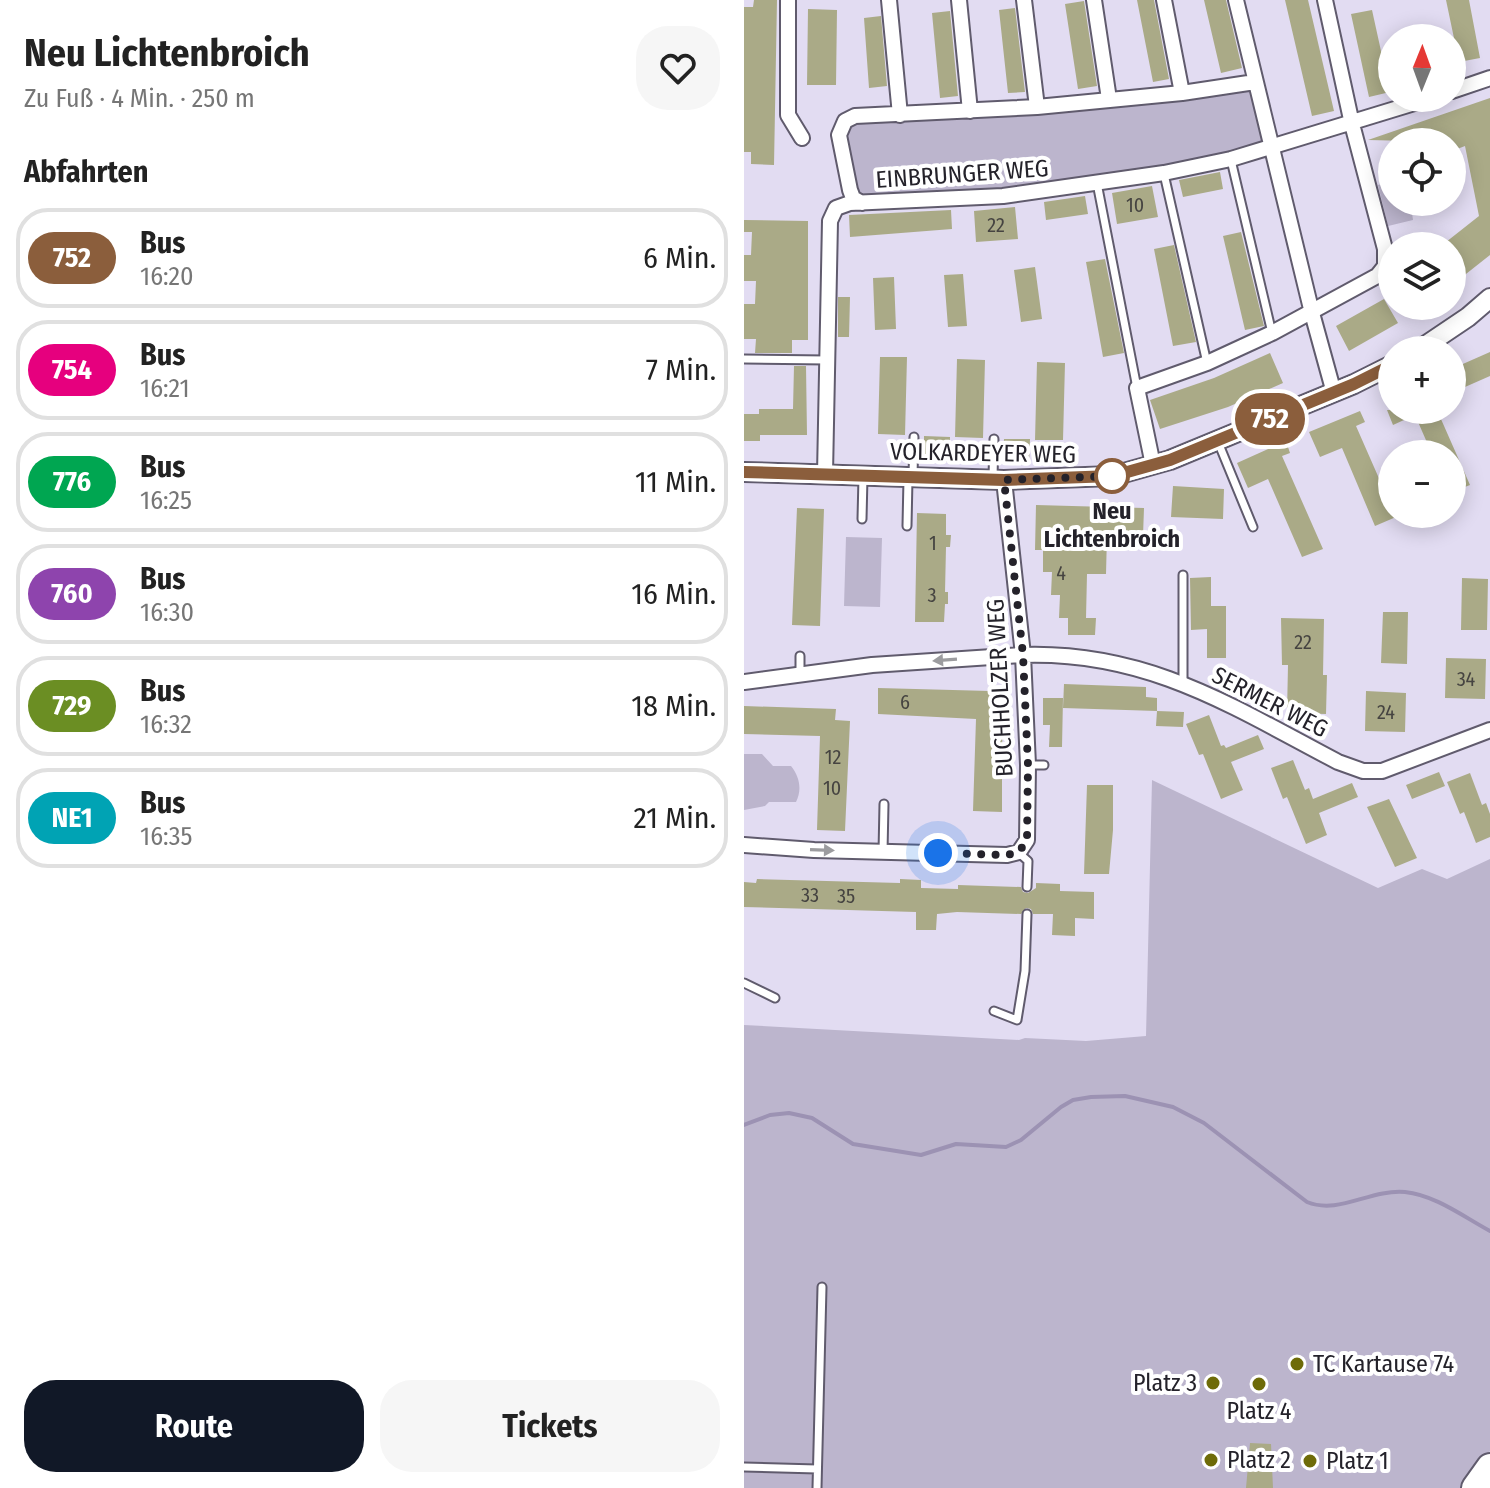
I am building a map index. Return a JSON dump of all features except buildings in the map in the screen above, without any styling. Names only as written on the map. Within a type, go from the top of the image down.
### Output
[{"type":"highway","points":[[1475,1488],[1490,1467]]},
{"type":"street","points":[[788,0],[788,115],[802,138]]},
{"type":"street","points":[[889,0],[900,115]]},
{"type":"street","points":[[959,0],[970,111]]},
{"type":"street","points":[[1024,0],[1037,107]]},
{"type":"street","points":[[1094,0],[1109,99]]},
{"type":"street","points":[[1164,0],[1182,93]]},
{"type":"street","points":[[1236,0],[1334,393]]},
{"type":"street","points":[[1153,465],[1136,396],[1137,388],[1207,363],[1272,333],[1377,276],[1385,266],[1385,249],[1352,124],[1325,0]]},
{"type":"street","points":[[1466,86],[1490,78]]},
{"type":"street","points":[[862,203],[853,198],[850,190],[839,135],[845,121],[855,116],[1037,107],[1182,93],[1255,82]]},
{"type":"street","name":"EINBRUNGER WEG","points":[[825,474],[830,221],[836,208],[843,204],[962,200],[1164,173],[1231,159],[1388,112]]},
{"type":"street","points":[[1440,336],[1490,298]]},
{"type":"street","name":"VOLKARDEYER WEG","points":[[744,472],[999,480],[1113,476],[1153,465],[1217,440],[1378,372]]},
{"type":"street","name":"BUCHHOLZER WEG","points":[[999,480],[1023,655],[1028,765],[1027,840],[1019,852]]},
{"type":"street","name":"SERMER WEG","points":[[744,682],[872,665],[1023,655],[1103,660],[1150,671],[1183,683],[1338,762],[1363,771],[1395,768],[1490,730]]},
{"type":"street","points":[[744,845],[883,852],[938,848],[1007,855],[1019,852]]},
{"type":"lane","points":[[1231,159],[1272,333]]},
{"type":"lane","points":[[1164,173],[1207,363]]},
{"type":"lane","points":[[1097,183],[1137,388]]},
{"type":"lane","points":[[744,359],[827,360]]},
{"type":"lane","points":[[907,526],[914,437]]},
{"type":"lane","points":[[994,439],[999,480]]},
{"type":"lane","points":[[1217,440],[1253,527]]},
{"type":"lane","points":[[862,519],[863,475]]},
{"type":"lane","points":[[1183,575],[1183,683]]},
{"type":"lane","points":[[800,656],[800,673]]},
{"type":"lane","points":[[1028,765],[1044,765]]},
{"type":"lane","points":[[883,852],[884,804]]},
{"type":"lane","name":"BUCHHOLZER WEG","points":[[1019,852],[1028,861],[1027,887]]},
{"type":"lane","points":[[994,1011],[1017,1020],[1025,971],[1027,914]]},
{"type":"lane","points":[[744,983],[775,998]]},
{"type":"lane","points":[[817,1488],[822,1287]]},
{"type":"lane","points":[[744,1467],[817,1469]]},
{"type":"shaded area","points":[[1245,87],[1255,93],[1266,139],[1258,148],[1003,196],[853,197],[845,121]]},
{"type":"shaded area","points":[[1386,216],[1412,216],[1413,220],[1388,226]]},
{"type":"shaded area","points":[[846,537],[882,538],[880,607],[844,606]]},
{"type":"shaded area","points":[[744,754],[762,754],[773,766],[791,766],[799,784],[796,802],[769,802],[765,806],[744,810]]},
{"type":"shaded area","points":[[1152,780],[1378,888],[1422,869],[1447,879],[1490,859],[1490,1451],[1464,1488],[744,1488],[744,1025],[1019,1040],[1086,1041],[1146,1036]]},
{"type":"waterway","points":[[744,1125],[770,1115],[789,1113],[812,1118],[853,1144],[921,1155],[956,1144],[1006,1147],[1021,1140],[1073,1100],[1125,1096],[1173,1107],[1204,1123],[1307,1202],[1331,1206],[1379,1194],[1405,1192],[1438,1202],[1490,1231]]},
{"type":"bus line","name":"752","points":[[744,472],[1004,480],[1113,476],[1170,460],[1378,372]]},
{"type":"place","name":"Neu Lichtenbroich","points":[[1112,476]]},
{"type":"place","name":"TC Kartause 74","points":[[1297,1364]]},
{"type":"place","name":"Platz 3","points":[[1213,1383]]},
{"type":"place","name":"Platz 4","points":[[1259,1384]]},
{"type":"place","name":"Platz 2","points":[[1211,1460]]},
{"type":"place","name":"Platz 1","points":[[1310,1461]]},
{"type":"route","points":[[938,853],[1007,855],[1019,852],[1027,840],[1028,765],[1023,655],[1004,480],[1112,476]]}]
